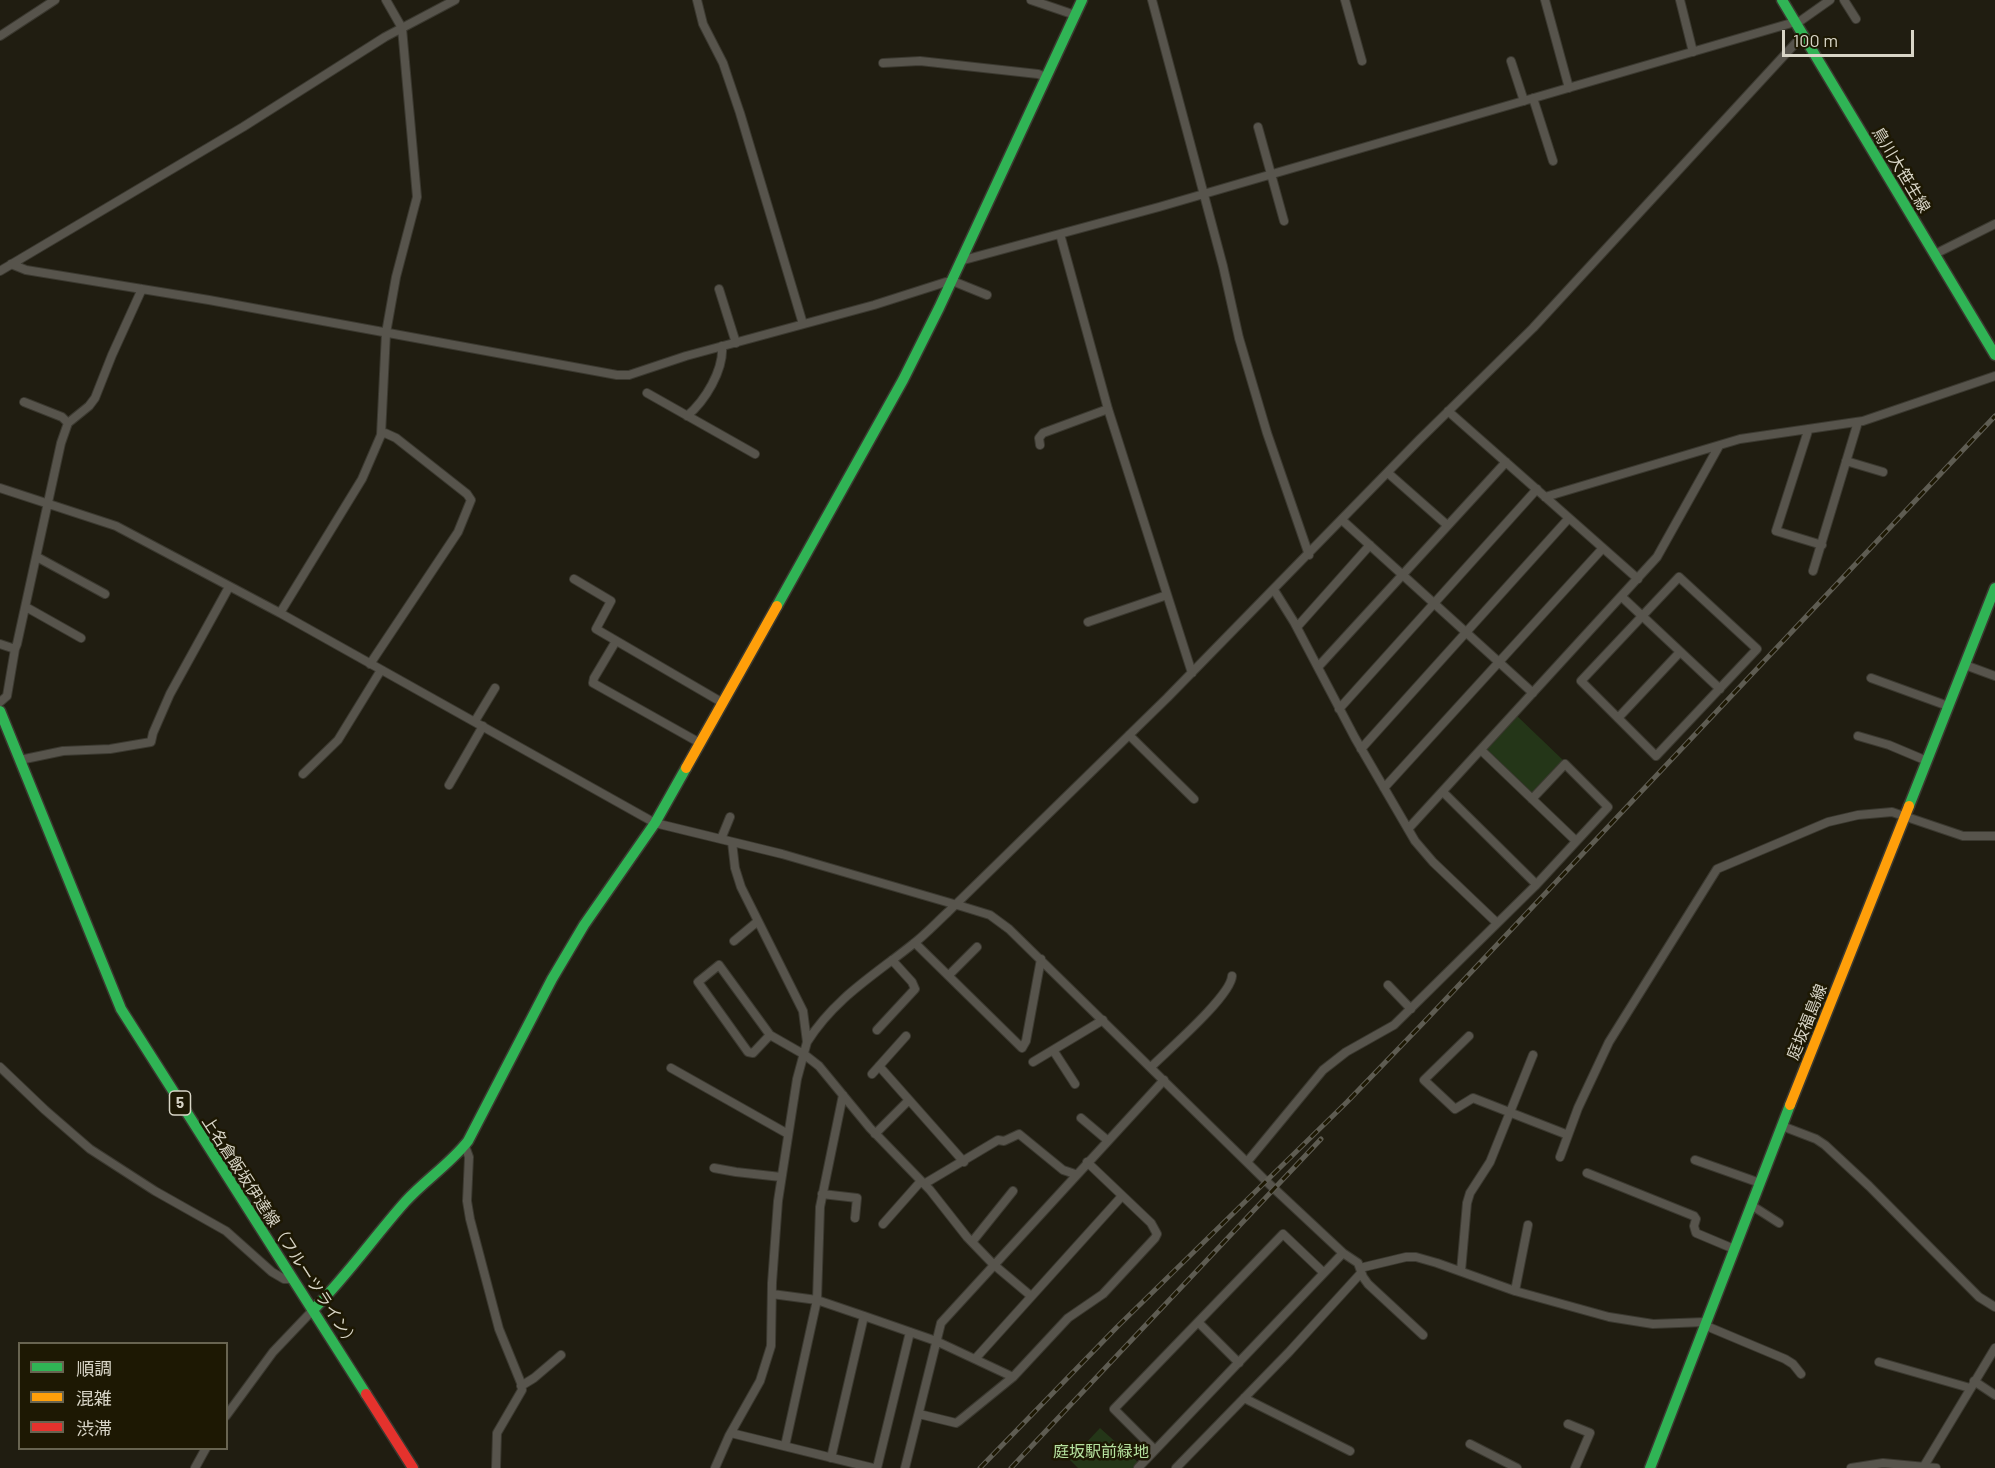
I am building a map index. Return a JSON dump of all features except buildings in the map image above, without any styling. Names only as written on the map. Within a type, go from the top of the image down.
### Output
[{"type":"street","points":[[0,36],[55,0]]},
{"type":"street","points":[[280,613],[362,479],[381,435],[386,333],[396,277],[417,197],[402,28],[386,0]]},
{"type":"street","points":[[0,271],[243,127],[402,28],[455,0]]},
{"type":"street","points":[[697,0],[703,24],[723,63],[740,113],[803,324]]},
{"type":"street","points":[[1031,0],[1075,15]]},
{"type":"street","points":[[228,1413],[273,1352],[323,1300],[400,1207],[424,1182],[465,1146],[552,979],[584,925],[655,823],[903,380],[930,329],[950,281],[1083,0]]},
{"type":"street","points":[[1152,0],[1223,266],[1239,338],[1267,433],[1309,555]]},
{"type":"street","points":[[1345,0],[1362,61]]},
{"type":"street","points":[[1545,0],[1569,88]]},
{"type":"street","points":[[1680,0],[1693,52]]},
{"type":"street","name":"鳥川大笹生線","points":[[1782,0],[1995,355]]},
{"type":"street","points":[[960,261],[1271,175],[1796,23],[1830,0]]},
{"type":"street","points":[[1844,0],[1856,20]]},
{"type":"street","points":[[807,1042],[835,1005],[915,943],[1192,673],[1309,555],[1448,411],[1533,328],[1803,34]]},
{"type":"street","points":[[883,63],[920,61],[1038,74],[1046,77]]},
{"type":"street","points":[[1511,61],[1524,101]]},
{"type":"street","points":[[1533,98],[1553,161]]},
{"type":"street","points":[[1257,127],[1284,221]]},
{"type":"street","points":[[1935,254],[1995,224]]},
{"type":"street","points":[[1060,234],[1108,409],[1192,673]]},
{"type":"street","points":[[11,264],[26,270],[617,375],[629,375],[950,281],[987,295]]},
{"type":"street","points":[[0,702],[7,696],[15,649],[61,443],[68,423],[95,398],[142,289]]},
{"type":"street","points":[[719,289],[736,343]]},
{"type":"street","points":[[687,416],[703,398],[714,378],[721,360],[722,346]]},
{"type":"street","points":[[1545,496],[1740,439],[1858,422],[1995,376]]},
{"type":"street","points":[[646,393],[755,454]]},
{"type":"street","points":[[24,402],[62,417],[68,423]]},
{"type":"street","points":[[1040,445],[1039,438],[1043,433],[1108,409]]},
{"type":"street","points":[[1448,411],[1638,579]]},
{"type":"street","points":[[1813,571],[1858,422]]},
{"type":"street","points":[[1808,431],[1776,531],[1822,545]]},
{"type":"street","points":[[369,664],[458,532],[471,500],[467,494],[408,446],[389,434],[381,435]]},
{"type":"street","points":[[1408,829],[1622,597],[1663,549],[1719,446]]},
{"type":"street","points":[[1846,461],[1883,472]]},
{"type":"street","points":[[1318,667],[1506,462]]},
{"type":"street","points":[[1388,473],[1447,525]]},
{"type":"street","points":[[0,488],[116,526],[280,613],[655,823],[732,842],[990,915],[1009,929],[1041,959],[1248,1162],[1343,1253],[1358,1263],[1368,1284],[1423,1335]]},
{"type":"street","points":[[1339,709],[1537,489]]},
{"type":"street","points":[[1361,749],[1569,518]]},
{"type":"street","points":[[1342,520],[1533,693]]},
{"type":"street","points":[[1297,627],[1370,545]]},
{"type":"street","points":[[1384,788],[1603,548]]},
{"type":"street","points":[[37,556],[105,594]]},
{"type":"street","points":[[1679,578],[1757,649],[1656,756],[1581,681],[1641,616],[1679,578]]},
{"type":"street","points":[[574,579],[611,601],[596,629],[723,703]]},
{"type":"street","points":[[20,760],[63,752],[110,749],[151,742],[170,694],[229,587]]},
{"type":"street","name":"庭坂福島線","points":[[1650,1468],[1751,1205],[1995,588]]},
{"type":"street","points":[[1274,590],[1297,627],[1361,749],[1415,841],[1433,862],[1497,923]]},
{"type":"street","points":[[1088,622],[1167,595]]},
{"type":"street","points":[[1622,597],[1720,689]]},
{"type":"street","points":[[26,607],[81,638]]},
{"type":"street","points":[[616,641],[593,682],[700,743]]},
{"type":"street","points":[[0,644],[15,649]]},
{"type":"street","points":[[1618,718],[1680,652]]},
{"type":"street","points":[[1965,665],[1995,676]]},
{"type":"street","points":[[303,774],[338,740],[381,670]]},
{"type":"street","points":[[1871,678],[1948,706]]},
{"type":"street","points":[[475,721],[495,688]]},
{"type":"street","name":"上名倉飯坂伊達線（フルーツライン）","points":[[0,711],[3,729],[20,760],[122,1009],[135,1033],[413,1468]]},
{"type":"street","points":[[450,785],[483,726]]},
{"type":"street","points":[[1129,735],[1194,799]]},
{"type":"street","points":[[1858,736],[1927,761]]},
{"type":"street","points":[[1481,750],[1576,841]]},
{"type":"street","points":[[1248,1162],[1323,1070],[1346,1052],[1394,1025],[1536,884],[1608,807],[1565,764],[1532,799]]},
{"type":"street","points":[[1443,792],[1536,884]]},
{"type":"street","points":[[1560,1157],[1586,1091],[1609,1042],[1717,869],[1835,820],[1884,812],[1892,812],[1963,836],[1995,836]]},
{"type":"street","points":[[721,839],[730,818]]},
{"type":"street","points":[[715,1468],[731,1433],[760,1382],[769,1354],[776,1222],[781,1178],[797,1079],[807,1042],[803,1011],[737,878],[732,842]]},
{"type":"street","points":[[734,941],[758,921]]},
{"type":"street","points":[[915,943],[1022,1048],[1026,1041],[1041,959]]},
{"type":"street","points":[[949,975],[977,947]]},
{"type":"street","points":[[877,1030],[915,989],[912,982],[892,960]]},
{"type":"street","points":[[770,1035],[753,1053],[748,1052],[698,982],[719,965],[770,1035],[805,1055],[819,1066],[875,1134],[923,1183],[972,1242],[993,1264],[1031,1296]]},
{"type":"street","points":[[1151,1067],[1219,1000],[1230,985],[1232,976]]},
{"type":"street","points":[[1388,985],[1411,1009]]},
{"type":"street","points":[[1033,1062],[1103,1020]]},
{"type":"street","points":[[872,1074],[906,1036]]},
{"type":"street","points":[[1469,1036],[1424,1080],[1455,1109],[1473,1098],[1568,1135]]},
{"type":"street","points":[[1053,1050],[1076,1084]]},
{"type":"street","points":[[1461,1271],[1467,1203],[1470,1193],[1490,1162],[1533,1055]]},
{"type":"street","points":[[879,1066],[964,1162]]},
{"type":"street","points":[[0,1068],[90,1149],[165,1197],[226,1231],[272,1272],[284,1279],[293,1278]]},
{"type":"street","points":[[671,1068],[788,1134]]},
{"type":"street","points":[[905,1468],[941,1323],[1075,1174],[1164,1080]]},
{"type":"street","points":[[785,1446],[817,1300],[818,1228],[822,1194],[843,1095]]},
{"type":"street","points":[[875,1134],[909,1100]]},
{"type":"street","points":[[1081,1118],[1107,1140]]},
{"type":"street","points":[[1782,1126],[1816,1139],[1825,1145],[1973,1291],[1995,1307]]},
{"type":"street","points":[[883,1224],[923,1183],[964,1162],[998,1140],[1004,1141],[1019,1134],[1063,1170],[1075,1174]]},
{"type":"street","points":[[465,1146],[469,1157],[466,1201],[470,1219],[492,1307],[521,1386],[517,1400],[497,1433],[496,1468]]},
{"type":"street","points":[[1695,1160],[1760,1183]]},
{"type":"street","points":[[919,1414],[956,1423],[959,1421],[1012,1377],[1068,1318],[1103,1294],[1155,1238],[1157,1234],[1153,1226],[1087,1162]]},
{"type":"street","points":[[714,1168],[781,1178]]},
{"type":"street","points":[[1587,1173],[1694,1216],[1696,1233],[1734,1249]]},
{"type":"street","points":[[972,1242],[1013,1191]]},
{"type":"street","points":[[822,1194],[857,1198],[855,1218]]},
{"type":"street","points":[[975,1359],[1122,1196]]},
{"type":"street","points":[[1751,1205],[1779,1223]]},
{"type":"street","points":[[1515,1292],[1528,1225]]},
{"type":"street","points":[[1155,1450],[1114,1409],[1283,1234],[1324,1273]]},
{"type":"street","points":[[1138,1468],[1343,1253]]},
{"type":"street","points":[[1176,1468],[1244,1398],[1360,1270],[1406,1257],[1416,1257],[1461,1271],[1515,1292],[1629,1321],[1653,1324],[1705,1324],[1785,1359],[1793,1364],[1801,1374]]},
{"type":"street","points":[[772,1294],[817,1300],[864,1316],[936,1341],[1012,1377]]},
{"type":"street","points":[[831,1458],[864,1316]]},
{"type":"street","points":[[1198,1322],[1239,1363]]},
{"type":"street","points":[[731,1433],[875,1468],[910,1332]]},
{"type":"street","points":[[1924,1466],[1995,1348]]},
{"type":"street","points":[[521,1386],[561,1355]]},
{"type":"street","points":[[1879,1362],[1972,1384],[1995,1395]]},
{"type":"street","points":[[1244,1398],[1350,1451]]},
{"type":"street","points":[[1568,1424],[1590,1433],[1575,1468]]},
{"type":"street","points":[[1470,1444],[1517,1468]]},
{"type":"street","points":[[195,1468],[205,1450]]},
{"type":"street","points":[[1851,1468],[1883,1463],[1936,1468]]},
{"type":"green space","points":[[1516,715],[1564,761],[1532,795],[1485,750]]},
{"type":"green space","name":"庭坂駅前緑地","points":[[1100,1428],[1139,1463],[1134,1468],[1078,1468],[1070,1460]]},
{"type":"railway","points":[[980,1468],[1117,1327],[1347,1102],[1995,416]]},
{"type":"railway","points":[[1011,1468],[1321,1139]]},
{"type":"traffic: fast","points":[[777,606],[903,380],[939,308],[1082,0]]},
{"type":"traffic: fast","points":[[1782,0],[1995,355]]},
{"type":"traffic: fast","points":[[1909,806],[1995,588]]},
{"type":"traffic: fast","points":[[0,711],[121,1009],[366,1394]]},
{"type":"traffic: fast","points":[[313,1310],[405,1202],[468,1141],[552,979],[584,925],[655,823],[686,768]]},
{"type":"traffic: fast","points":[[1650,1468],[1790,1105]]},
{"type":"traffic: slow","points":[[686,768],[777,606]]},
{"type":"traffic: slow","points":[[1790,1105],[1909,806]]},
{"type":"traffic: jam","points":[[366,1394],[413,1468]]}]
